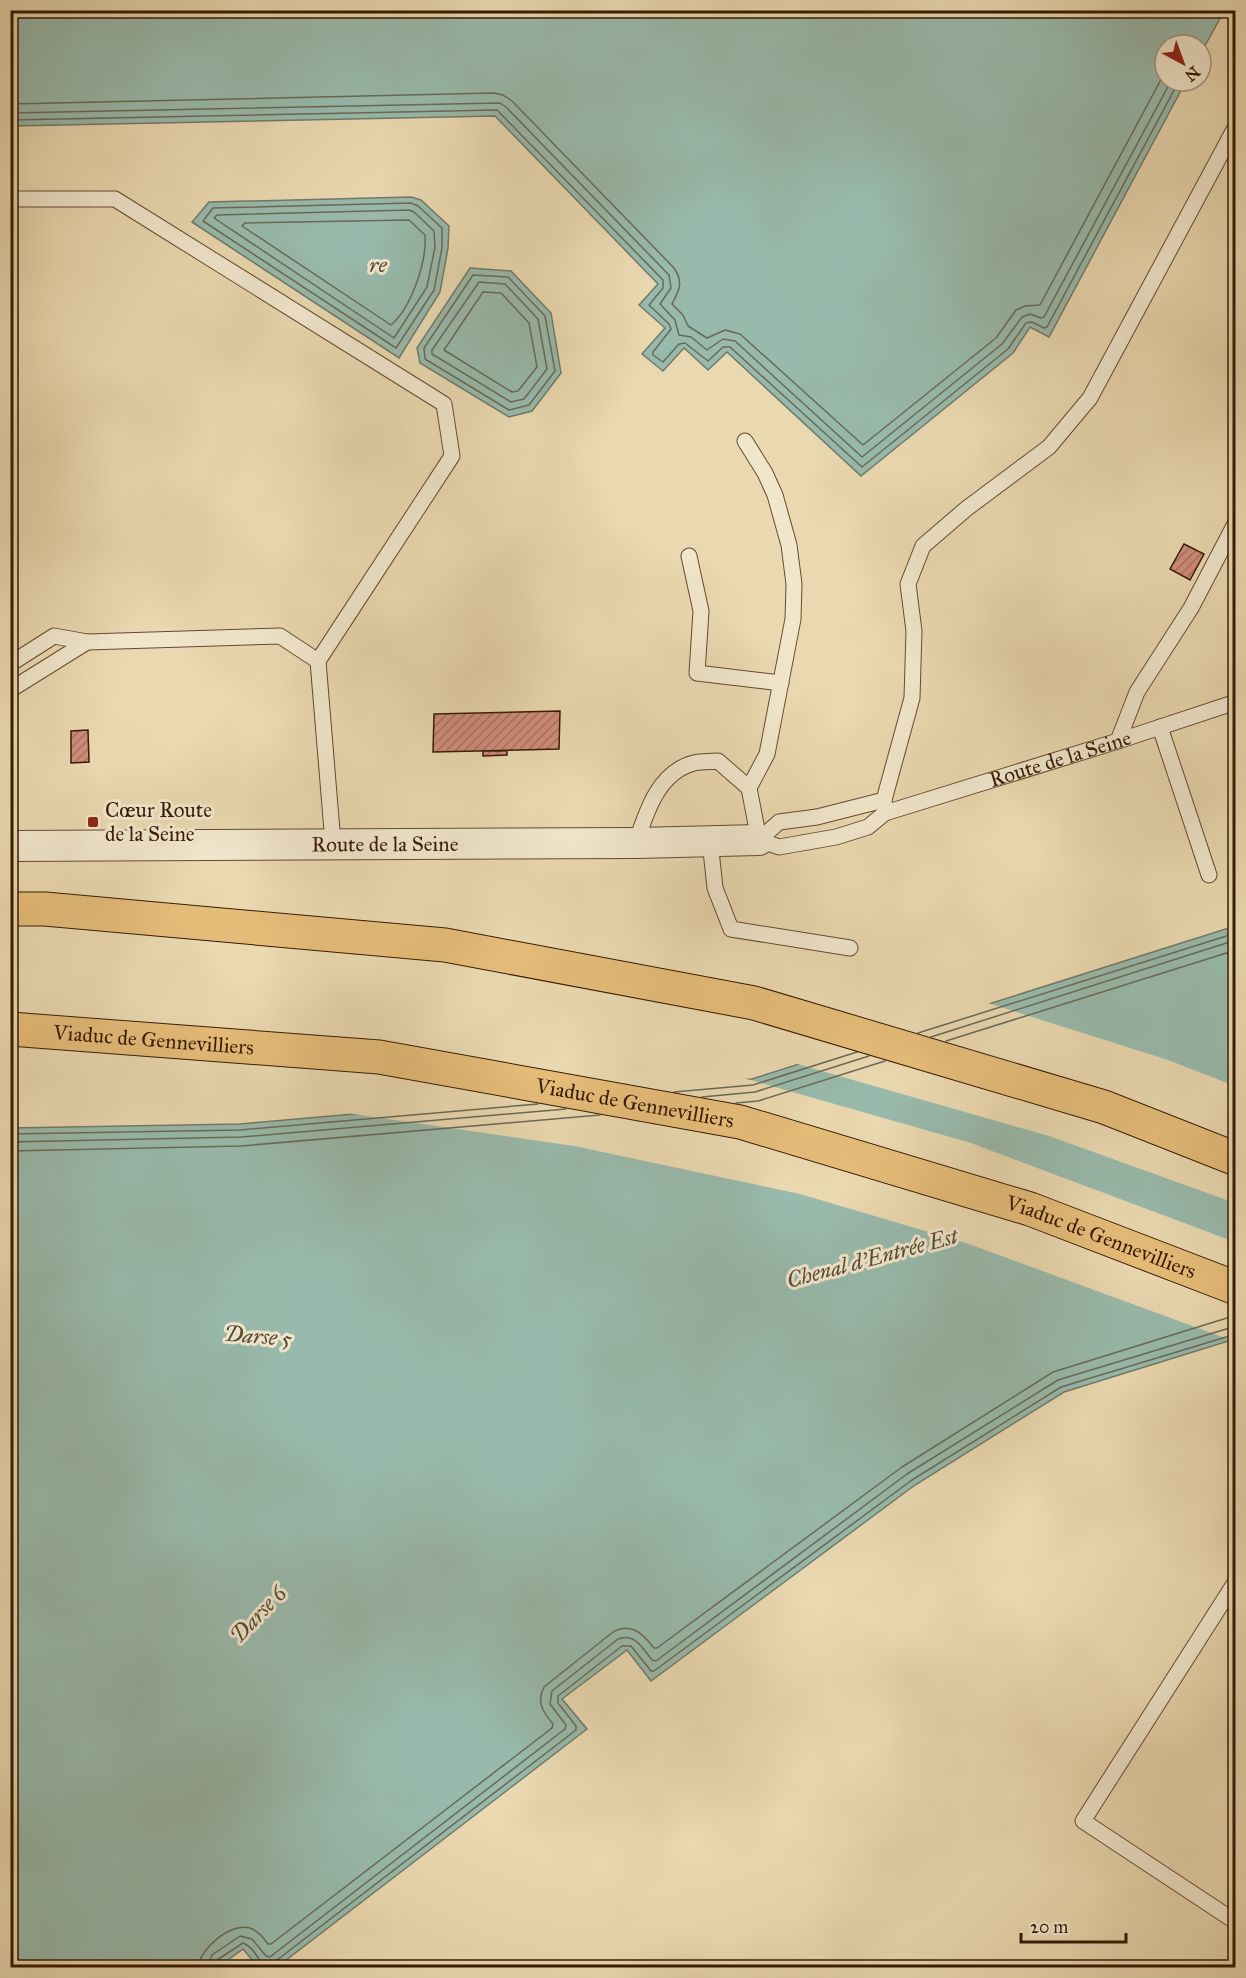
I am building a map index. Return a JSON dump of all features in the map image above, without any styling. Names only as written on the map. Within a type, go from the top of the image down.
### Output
[{"type":"highway","points":[[10,909],[45,909],[445,945],[754,1004],[1104,1107],[1236,1159]]},
{"type":"highway","name":"Viaduc de Gennevilliers","points":[[10,1029],[379,1058],[740,1122],[1030,1209],[1236,1288]]},
{"type":"street","name":"Route de la Seine","points":[[10,846],[636,843],[759,840]]},
{"type":"lane","points":[[885,806],[912,699],[914,631],[908,584],[923,546],[966,509],[1048,447],[1090,398],[1236,126]]},
{"type":"lane","points":[[10,199],[115,199],[444,404],[452,456],[318,661],[333,843]]},
{"type":"lane","points":[[745,441],[765,473],[775,495],[790,554],[794,584],[793,619],[767,754],[749,788]]},
{"type":"lane","points":[[1118,741],[1137,692],[1191,608],[1236,522]]},
{"type":"lane","points":[[689,556],[701,611],[697,673],[781,683]]},
{"type":"lane","points":[[10,664],[54,636],[87,642],[280,636],[318,661]]},
{"type":"lane","points":[[10,690],[87,642]]},
{"type":"lane","name":"Route de la Seine","points":[[885,806],[868,827],[836,837],[779,847],[759,840],[779,822],[885,806],[1118,741],[1236,702]]},
{"type":"lane","points":[[1160,727],[1209,876]]},
{"type":"lane","points":[[636,843],[649,804],[670,775],[693,763],[718,761],[749,788],[759,840]]},
{"type":"lane","points":[[710,841],[715,888],[731,929],[850,948]]},
{"type":"lane","points":[[1236,1581],[1083,1821],[1236,1922]]},
{"type":"water","points":[[11,10],[1224,11],[1212,33],[1153,33],[1153,93],[1180,93],[1049,337],[1030,327],[1013,353],[861,476],[727,352],[708,370],[684,348],[663,371],[642,354],[665,328],[639,305],[658,284],[495,116],[11,126]]},
{"type":"water","name":"re","points":[[411,197],[421,200],[449,226],[448,248],[440,292],[399,358],[192,222],[209,202]]},
{"type":"water","points":[[470,268],[511,271],[551,313],[561,373],[532,411],[509,417],[420,363],[417,348]]},
{"type":"water","points":[[1235,926],[1235,1339],[1064,1392],[915,1485],[651,1681],[627,1650],[562,1699],[587,1729],[277,1967],[258,1967],[243,1949],[218,1967],[11,1967],[10,1128],[240,1124],[752,1079]]},
{"type":"pier","points":[[985,1002],[1168,1060],[1235,1086],[1235,1203],[1049,1136],[794,1063]]},
{"type":"pier","points":[[740,1077],[971,1143],[1235,1242],[1236,1342],[966,1243],[800,1194],[574,1146],[340,1112]]},
{"type":"building","points":[[1184,544],[1204,554],[1190,580],[1170,569]]},
{"type":"building","points":[[560,711],[559,749],[433,752],[434,714]]},
{"type":"building","points":[[88,730],[89,762],[71,763],[71,731]]},
{"type":"building","points":[[483,751],[507,751],[507,755],[483,756]]},
{"type":"place","name":"Cœur Route de la Seine","points":[[93,822]]},
{"type":"water label","name":"Chenal d'Entrée Est","points":[[872,1258]]},
{"type":"water label","name":"Darse 5","points":[[258,1336]]},
{"type":"water label","name":"Darse 6","points":[[258,1614]]}]
